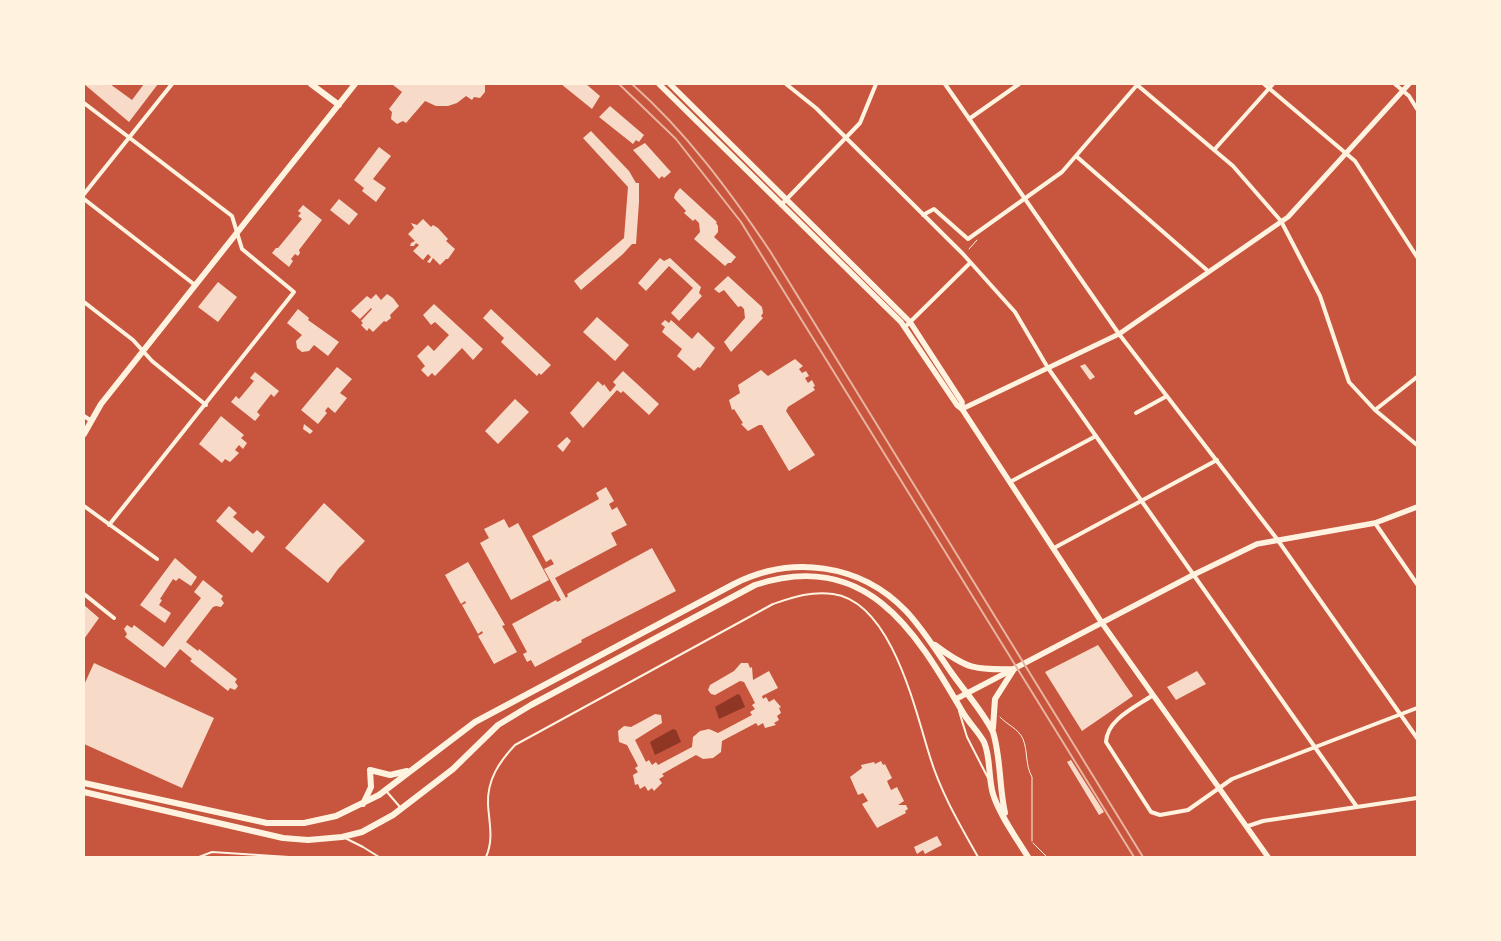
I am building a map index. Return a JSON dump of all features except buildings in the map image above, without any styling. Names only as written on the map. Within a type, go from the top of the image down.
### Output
[{"type":"main road","points":[[311,84],[339,105]]},
{"type":"main road","points":[[84,434],[98,407],[355,84]]},
{"type":"main road","points":[[659,84],[781,205],[907,325]]},
{"type":"main road","points":[[670,84],[787,199],[907,325],[957,405],[962,409],[1102,623],[1248,826],[1268,857]]},
{"type":"main road","points":[[956,699],[1244,550],[1277,539],[1375,523],[1417,507]]},
{"type":"main road","points":[[84,782],[267,823],[294,824],[336,816],[363,804],[385,790],[475,722],[739,581],[769,570],[806,566],[832,569],[855,576],[876,587],[898,603],[929,640],[993,732]]},
{"type":"main road","points":[[84,792],[283,838],[308,840],[342,837],[370,828],[401,809],[453,769],[488,734],[508,718],[743,590],[779,578],[804,576],[830,579],[854,587],[877,599],[896,614],[912,632],[985,744],[990,783],[995,799],[1028,857]]},
{"type":"main road","points":[[929,640],[957,662],[970,667],[985,670],[1014,669]]},
{"type":"main road","points":[[1006,819],[1000,785],[998,754],[993,732],[995,699],[1014,669]]},
{"type":"main road","points":[[363,804],[371,787],[370,770],[390,775],[410,770]]},
{"type":"street","points":[[84,194],[172,84]]},
{"type":"street","points":[[786,84],[816,108],[970,263],[1015,312],[1048,368],[1356,807]]},
{"type":"street","points":[[781,205],[860,123],[876,84]]},
{"type":"street","points":[[945,84],[1119,334],[1277,539],[1417,738]]},
{"type":"street","points":[[969,119],[1019,84]]},
{"type":"street","points":[[923,215],[934,209],[968,239],[1062,172],[1137,84],[1233,166],[1280,221],[1320,296],[1349,382],[1375,410],[1417,445]]},
{"type":"street","points":[[1264,84],[1355,161],[1417,257]]},
{"type":"street","points":[[1214,150],[1273,84]]},
{"type":"street","points":[[1395,84],[1403,90],[1417,109]]},
{"type":"street","points":[[962,409],[1119,334],[1288,217],[1409,84]]},
{"type":"street","points":[[84,103],[232,216],[242,249],[294,292],[109,525]]},
{"type":"street","points":[[1076,156],[1208,271]]},
{"type":"street","points":[[84,199],[195,285]]},
{"type":"street","points":[[907,325],[970,263]]},
{"type":"street","points":[[84,302],[133,340],[152,361],[206,405]]},
{"type":"street","points":[[1375,410],[1417,376]]},
{"type":"street","points":[[1136,413],[1167,396]]},
{"type":"street","points":[[84,416],[90,420]]},
{"type":"street","points":[[1010,482],[1096,436]]},
{"type":"street","points":[[1054,548],[1217,460]]},
{"type":"street","points":[[84,506],[156,559]]},
{"type":"street","points":[[1375,523],[1417,584]]},
{"type":"street","points":[[84,594],[114,618]]},
{"type":"street","points":[[1153,695],[1115,722],[1106,735],[1107,745],[1154,815],[1188,810],[1232,779],[1417,708]]},
{"type":"street","points":[[1248,826],[1263,821],[1417,798]]},
{"type":"lane","points":[[486,857],[491,841],[488,803],[491,781],[500,763],[515,745],[773,604],[808,593],[835,594],[855,602],[873,618],[886,638],[912,697],[940,785],[978,857]]},
{"type":"lane","points":[[956,699],[967,738],[990,783]]},
{"type":"lane","points":[[385,790],[401,809]]},
{"type":"lane","points":[[342,837],[363,846],[379,857]]},
{"type":"lane","points":[[199,857],[212,852],[289,857]]},
{"type":"path","points":[[969,249],[979,238]]},
{"type":"path","points":[[999,716],[1019,732],[1026,748],[1028,770],[1032,777],[1032,842],[1047,857]]},
{"type":"shaded area","points":[[738,694],[745,707],[719,719],[715,707]]},
{"type":"shaded area","points":[[673,729],[676,730],[681,742],[655,755],[650,742]]},
{"type":"railway","points":[[619,84],[676,139],[741,222],[1134,857]]},
{"type":"railway","points":[[632,84],[652,102],[689,142],[739,206],[770,251],[1143,857]]}]
